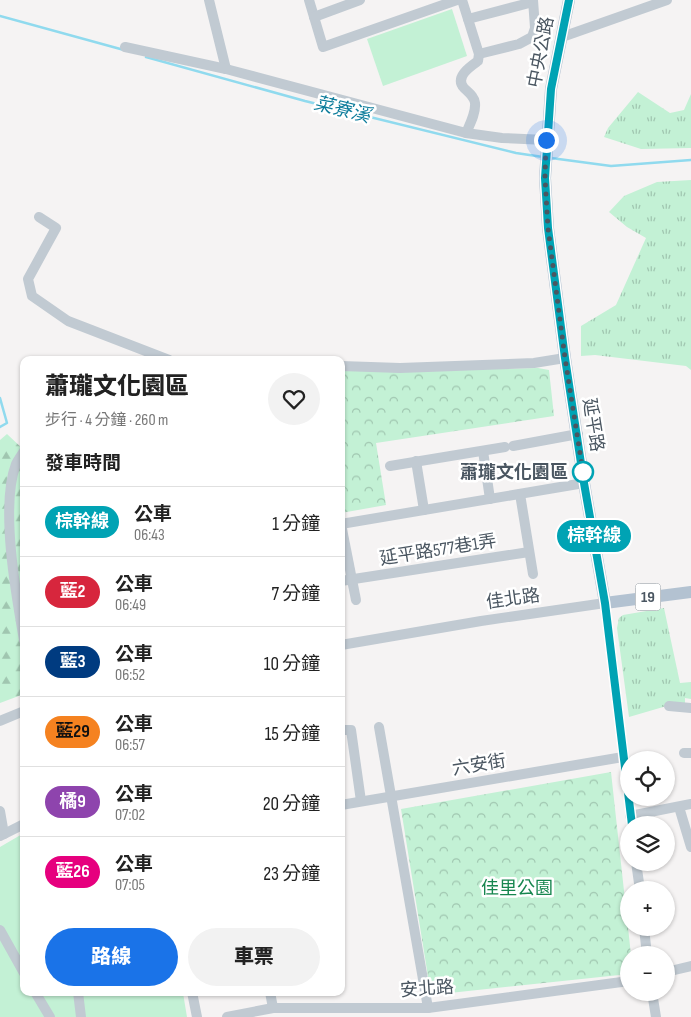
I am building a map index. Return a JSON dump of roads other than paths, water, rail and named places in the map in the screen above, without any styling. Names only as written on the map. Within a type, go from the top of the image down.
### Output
[{"type":"main road","name":"中央公路","points":[[545,178],[546,140],[551,89],[569,0]]},
{"type":"main road","name":"延平路","points":[[545,178],[548,228],[565,358],[605,603]]},
{"type":"main road","name":"佳北路","points":[[605,603],[691,592]]},
{"type":"street","points":[[209,0],[226,69]]},
{"type":"street","points":[[309,0],[323,47],[457,0]]},
{"type":"street","points":[[314,17],[347,2],[360,0]]},
{"type":"street","points":[[462,0],[479,54],[478,61],[464,72],[462,82],[462,85],[475,101],[474,114],[466,133]]},
{"type":"street","points":[[562,37],[666,0]]},
{"type":"street","points":[[468,19],[533,1],[535,28],[532,37],[519,44],[479,54]]},
{"type":"street","points":[[125,47],[226,69],[466,133],[502,138],[546,140]]},
{"type":"street","points":[[39,217],[56,228],[28,280],[32,296],[68,320],[159,356]]},
{"type":"street","points":[[345,366],[400,368],[534,363],[565,358]]},
{"type":"street","points":[[390,466],[578,434]]},
{"type":"street","points":[[483,451],[490,499]]},
{"type":"street","points":[[20,458],[10,486],[8,521],[14,581],[20,616]]},
{"type":"street","points":[[416,461],[424,510]]},
{"type":"street","points":[[345,523],[584,483]]},
{"type":"street","points":[[520,494],[533,574]]},
{"type":"street","name":"延平路577巷1弄","points":[[346,581],[529,552]]},
{"type":"street","points":[[346,581],[356,600]]},
{"type":"street","name":"佳北路","points":[[345,644],[482,621],[605,603]]},
{"type":"street","name":"延平路","points":[[605,603],[622,751]]},
{"type":"street","points":[[669,706],[691,708]]},
{"type":"street","points":[[0,721],[20,713]]},
{"type":"street","points":[[379,727],[428,1008]]},
{"type":"street","points":[[345,730],[351,730],[361,801]]},
{"type":"street","name":"六安街","points":[[345,804],[620,758]]},
{"type":"street","points":[[646,816],[691,804]]},
{"type":"street","points":[[679,807],[691,847]]},
{"type":"street","points":[[0,812],[2,835],[20,826]]},
{"type":"street","points":[[0,930],[20,967]]},
{"type":"street","points":[[675,970],[691,966]]},
{"type":"street","name":"安北路","points":[[227,1017],[273,1008],[428,1008],[620,982]]},
{"type":"street","points":[[37,996],[50,1017]]},
{"type":"street","points":[[78,996],[81,1017]]},
{"type":"street","points":[[193,996],[197,1017]]},
{"type":"street","points":[[271,996],[273,1008]]},
{"type":"street","points":[[653,1001],[656,1017]]},
{"type":"waterway","name":"菜寮溪","points":[[0,16],[124,50]]},
{"type":"waterway","name":"菜寮溪","points":[[146,57],[305,101],[516,153],[543,157]]},
{"type":"waterway","name":"菜寮溪","points":[[551,158],[611,166],[691,160]]},
{"type":"waterway","points":[[0,398],[7,423],[0,427]]},
{"type":"place","name":"蕭瓏文化園區","points":[[583,472]]},
{"type":"park label","name":"佳里公園","points":[[517,888]]}]
